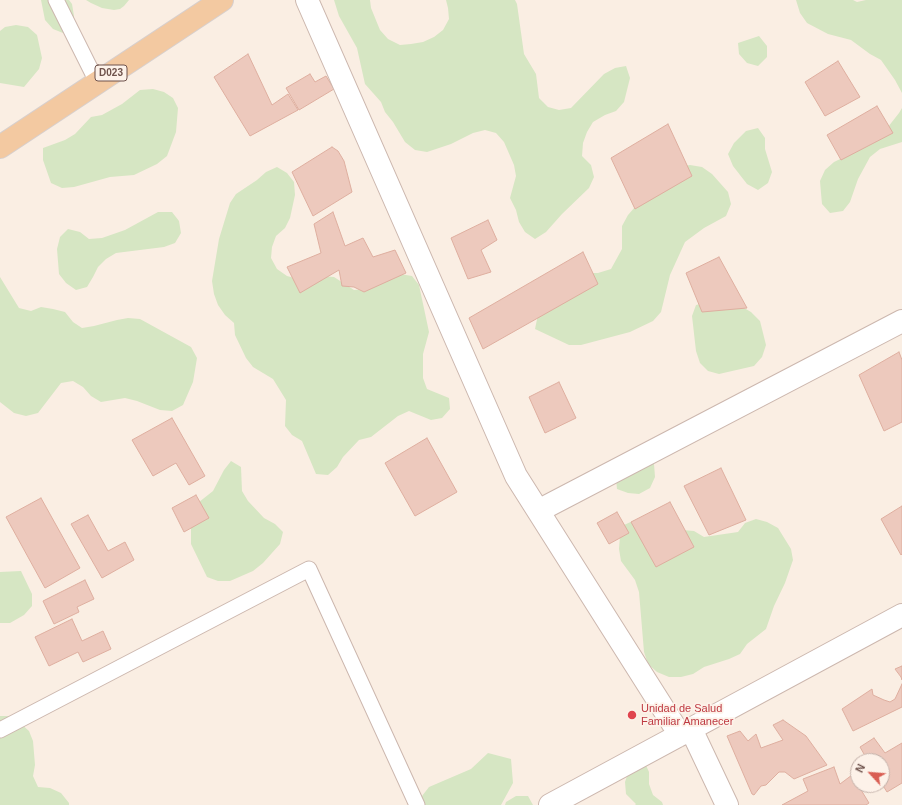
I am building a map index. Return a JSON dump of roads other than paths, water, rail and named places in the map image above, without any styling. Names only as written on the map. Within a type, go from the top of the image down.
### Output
[{"type":"main road","name":"D023","points":[[0,147],[222,0]]},
{"type":"street","points":[[307,0],[516,476],[686,732],[727,805]]},
{"type":"street","points":[[538,510],[902,321]]},
{"type":"street","points":[[550,805],[902,615]]},
{"type":"lane","points":[[56,0],[97,82]]},
{"type":"lane","points":[[0,730],[309,568],[417,805]]},
{"type":"place","name":"Unidad de Salud Familiar Amanecer","points":[[632,715]]}]
